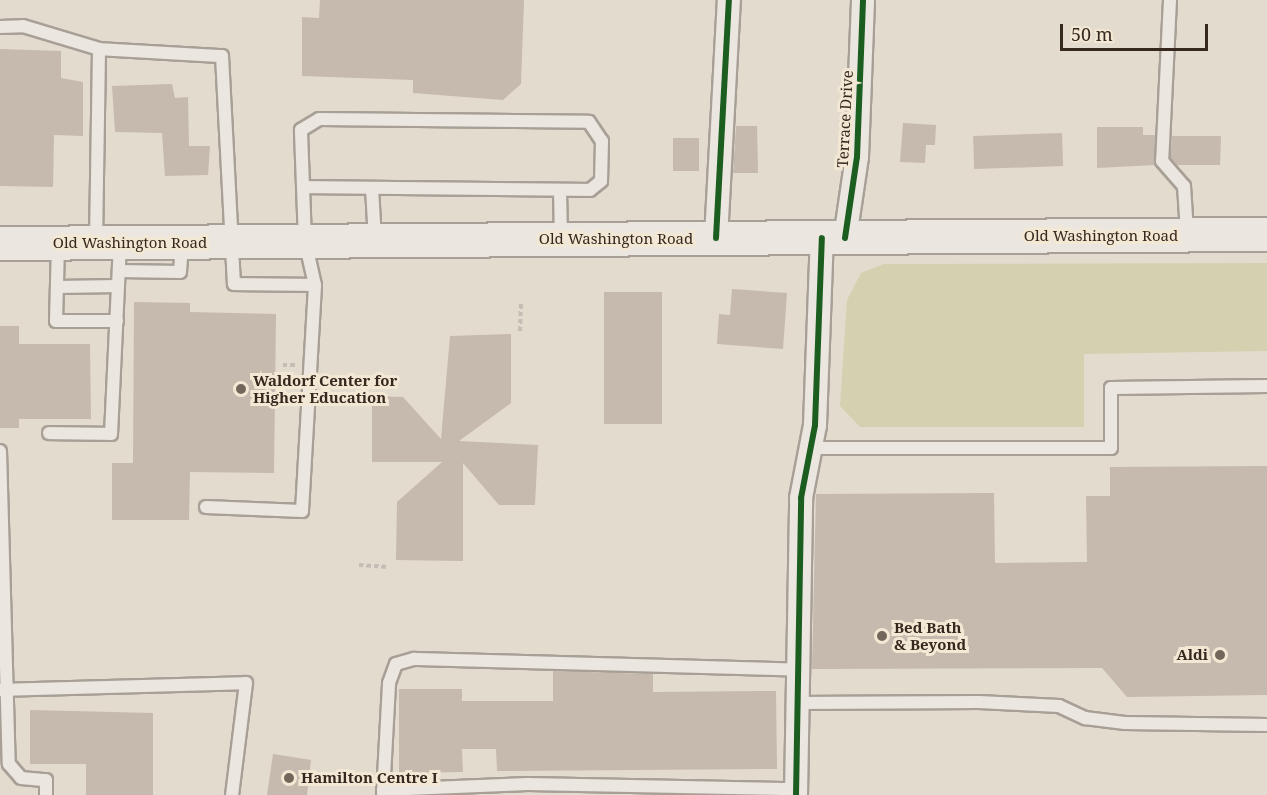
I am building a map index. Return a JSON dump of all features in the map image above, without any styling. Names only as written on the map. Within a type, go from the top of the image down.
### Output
[{"type":"main road","name":"Old Washington Road","points":[[0,243],[58,243],[112,252],[182,242],[1267,234]]},
{"type":"street","points":[[716,238],[729,0]]},
{"type":"street","name":"Terrace Drive","points":[[796,792],[796,670],[801,498],[810,448],[833,238],[857,157],[863,0]]},
{"type":"lane","points":[[1170,0],[1162,161],[1184,186],[1187,235]]},
{"type":"lane","points":[[0,27],[23,26],[99,49],[222,56],[234,242],[234,284],[315,285]]},
{"type":"lane","points":[[49,433],[111,434],[118,286],[112,252],[99,49]]},
{"type":"lane","points":[[206,507],[302,511],[315,285],[305,241],[303,187],[301,130],[319,120],[589,122],[602,141],[601,181],[590,190],[303,187]]},
{"type":"lane","points":[[372,188],[375,241]]},
{"type":"lane","points":[[560,190],[561,240]]},
{"type":"lane","points":[[58,243],[56,321],[117,321]]},
{"type":"lane","points":[[57,287],[118,286]]},
{"type":"lane","points":[[810,448],[1111,448],[1111,388],[1267,386]]},
{"type":"lane","points":[[0,451],[4,690],[9,764],[21,778],[46,780],[46,795]]},
{"type":"lane","points":[[796,670],[414,658],[396,664],[389,683],[383,792],[528,784],[796,792]]},
{"type":"lane","points":[[4,690],[246,683],[232,795]]},
{"type":"lane","points":[[796,703],[979,702],[1059,706],[1085,718],[1125,723],[1267,725]]},
{"type":"path","points":[[520,331],[521,301]]},
{"type":"path","points":[[361,380],[393,383]]},
{"type":"path","points":[[359,565],[389,567]]},
{"type":"shaded area","points":[[1267,263],[1267,351],[1084,354],[1084,427],[860,427],[840,406],[847,300],[861,273],[884,264]]},
{"type":"building","points":[[320,0],[524,0],[521,84],[503,100],[413,93],[413,80],[302,76],[302,17],[319,18]]},
{"type":"building","points":[[0,49],[61,51],[61,78],[83,82],[83,136],[54,135],[53,187],[0,186]]},
{"type":"building","points":[[172,84],[175,98],[188,97],[189,146],[210,146],[208,175],[165,176],[162,133],[115,132],[112,86]]},
{"type":"building","points":[[903,123],[936,125],[935,145],[926,145],[925,163],[900,162]]},
{"type":"building","points":[[736,126],[757,126],[758,173],[733,173]]},
{"type":"building","points":[[1097,127],[1143,127],[1143,135],[1155,135],[1155,165],[1097,168]]},
{"type":"building","points":[[1062,133],[1063,166],[974,169],[973,136]]},
{"type":"building","points":[[1172,136],[1221,136],[1220,165],[1177,165],[1170,158]]},
{"type":"building","points":[[673,138],[699,138],[699,171],[673,171]]},
{"type":"building","points":[[732,289],[787,293],[783,349],[717,344],[719,314],[730,315]]},
{"type":"building","points":[[604,292],[662,292],[662,424],[604,424]]},
{"type":"building","points":[[134,302],[190,303],[190,312],[276,314],[274,473],[190,472],[189,520],[112,520],[112,463],[133,463]]},
{"type":"building","points":[[0,326],[19,326],[19,344],[90,344],[91,419],[19,419],[19,428],[0,428]]},
{"type":"building","points":[[511,334],[511,403],[459,441],[538,445],[535,505],[499,505],[463,463],[463,561],[396,560],[397,502],[442,462],[372,462],[372,396],[403,397],[441,439],[450,336]]},
{"type":"building","points":[[1267,466],[1267,695],[1127,697],[1102,668],[812,669],[816,494],[994,493],[995,563],[1087,562],[1086,496],[1110,496],[1110,467]]},
{"type":"building","points":[[553,671],[653,674],[653,692],[776,691],[777,769],[497,771],[496,749],[462,749],[463,772],[399,773],[399,689],[462,689],[462,701],[553,701]]},
{"type":"building","points":[[30,710],[153,713],[153,795],[86,795],[86,764],[30,764]]},
{"type":"building","name":"Hamilton Centre I","points":[[273,754],[311,760],[307,795],[267,795]]},
{"type":"cycle path","points":[[716,238],[729,0]]},
{"type":"cycle path","points":[[845,238],[857,157],[863,0]]},
{"type":"cycle path","points":[[796,795],[801,498],[815,425],[822,238]]},
{"type":"place","name":"Waldorf Center for Higher Education","points":[[241,389]]},
{"type":"place","name":"Bed Bath & Beyond","points":[[882,636]]},
{"type":"place","name":"Aldi","points":[[1220,655]]},
{"type":"place","name":"Hamilton Centre I","points":[[289,778]]}]
